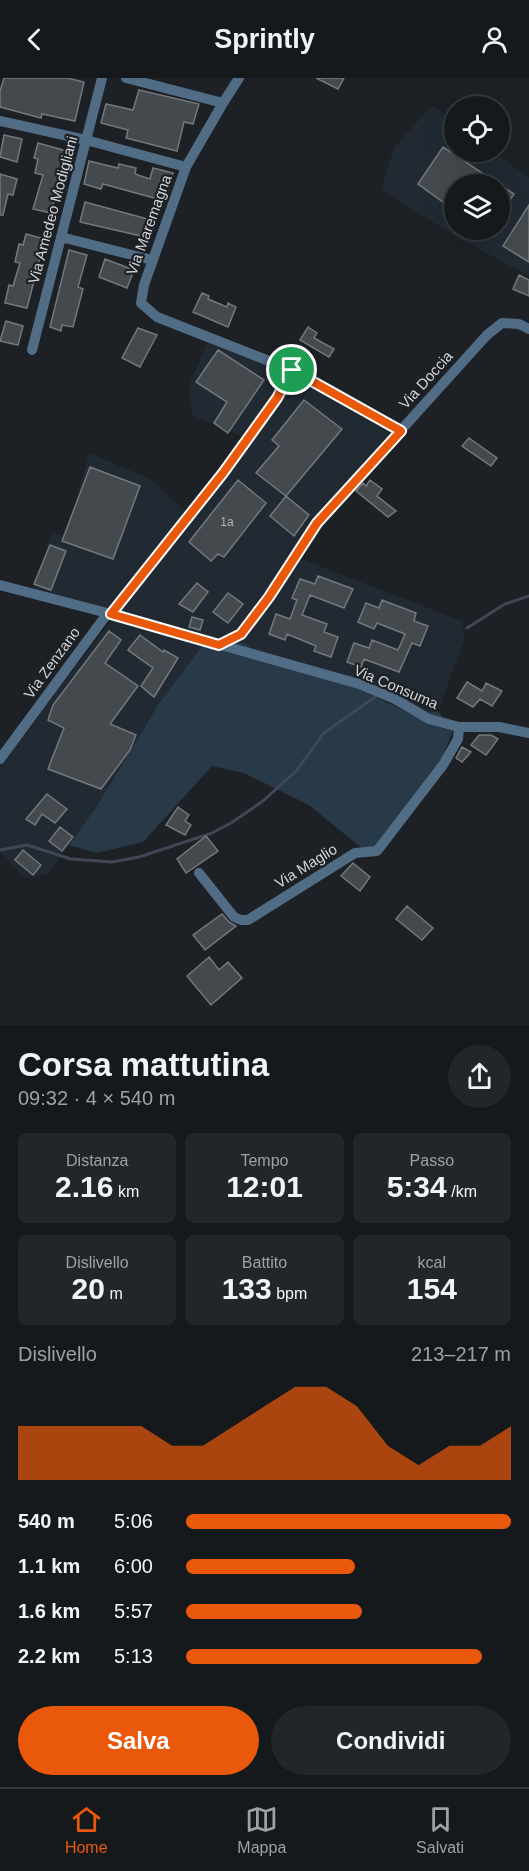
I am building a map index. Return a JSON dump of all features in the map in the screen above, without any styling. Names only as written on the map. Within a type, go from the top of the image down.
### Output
[{"type":"street","name":"Via Amedeo Modigliani","points":[[32,350],[102,78]]},
{"type":"street","points":[[126,78],[223,103]]},
{"type":"street","name":"Via Maremagna","points":[[239,78],[186,166],[152,260],[141,303],[157,318],[292,370],[401,431]]},
{"type":"street","points":[[0,121],[186,166]]},
{"type":"street","points":[[61,237],[152,260]]},
{"type":"street","name":"Via Doccia","points":[[219,645],[241,634],[269,597],[317,523],[487,335],[502,323],[519,324],[529,329]]},
{"type":"street","points":[[109,614],[223,473],[277,398],[292,370]]},
{"type":"street","name":"Via Consuma","points":[[0,585],[359,684],[395,699],[429,718],[459,727],[499,728],[529,733]]},
{"type":"street","name":"Via Zenzano","points":[[0,759],[109,614]]},
{"type":"street","name":"Via Maglio","points":[[199,873],[234,917],[248,920],[355,853],[377,851],[443,765],[458,739],[459,727]]},
{"type":"shaded area","points":[[432,105],[444,114],[444,162],[507,162],[529,178],[529,276],[462,240],[510,240],[510,174],[444,174],[444,229],[381,189],[394,148]]},
{"type":"shaded area","points":[[210,336],[295,366],[405,426],[342,494],[328,520],[301,559],[462,621],[464,640],[438,711],[413,715],[339,679],[97,806],[48,874],[25,878],[0,851],[0,765],[117,613],[30,597],[52,532],[63,536],[73,512],[89,453],[150,479],[191,517],[252,441],[192,415],[189,386]]},
{"type":"shaded area","points":[[205,642],[245,643],[256,654],[339,679],[413,715],[438,711],[453,731],[427,794],[369,854],[309,805],[244,773],[212,766],[143,842],[97,853],[69,845],[97,806],[160,702]]},
{"type":"building","points":[[4,78],[67,78],[84,82],[75,121],[42,114],[41,118],[0,107],[0,91]]},
{"type":"building","points":[[316,78],[344,78],[338,89]]},
{"type":"building","points":[[139,90],[199,104],[193,124],[184,122],[177,151],[126,138],[128,130],[101,123],[106,104],[133,110]]},
{"type":"building","points":[[4,135],[22,139],[17,162],[0,157]]},
{"type":"building","points":[[38,143],[67,151],[51,213],[33,209],[43,175],[35,173],[38,159],[34,158]]},
{"type":"building","points":[[443,147],[444,162],[466,162],[484,174],[444,174],[444,203],[418,184]]},
{"type":"building","points":[[89,161],[118,168],[119,164],[136,168],[135,174],[150,179],[153,168],[173,173],[165,201],[103,184],[101,189],[84,184]]},
{"type":"building","points":[[0,174],[17,179],[13,195],[8,194],[3,215],[0,215]]},
{"type":"building","points":[[85,202],[155,221],[150,238],[80,222]]},
{"type":"building","points":[[529,205],[529,262],[503,246],[507,240],[510,240],[510,235]]},
{"type":"building","points":[[26,234],[45,239],[27,308],[5,303],[9,285],[13,286],[20,263],[15,262],[19,244],[23,245]]},
{"type":"building","points":[[69,250],[87,255],[78,287],[83,289],[73,327],[62,325],[61,331],[50,327]]},
{"type":"building","points":[[105,259],[134,270],[127,288],[99,277]]},
{"type":"building","points":[[519,275],[529,280],[529,296],[513,289]]},
{"type":"building","points":[[202,293],[209,296],[208,299],[227,307],[228,303],[236,307],[228,327],[193,312]]},
{"type":"building","points":[[6,321],[23,326],[18,345],[0,341]]},
{"type":"building","points":[[308,327],[317,333],[314,338],[334,349],[329,357],[300,340]]},
{"type":"building","points":[[138,328],[157,335],[140,367],[122,358]]},
{"type":"building","points":[[218,350],[264,380],[228,433],[214,423],[227,402],[196,382]]},
{"type":"building","points":[[304,400],[342,429],[286,496],[256,473],[279,446],[272,440]]},
{"type":"building","points":[[469,438],[497,458],[491,466],[462,446]]},
{"type":"building","points":[[90,467],[140,486],[113,559],[62,541]]},
{"type":"building","points":[[238,480],[266,503],[224,557],[218,554],[211,561],[189,542]]},
{"type":"building","points":[[370,480],[382,489],[377,496],[396,511],[388,517],[356,491],[363,483],[366,486]]},
{"type":"building","points":[[286,496],[309,515],[294,536],[270,516]]},
{"type":"building","points":[[50,545],[66,551],[51,590],[34,584]]},
{"type":"building","points":[[318,576],[353,589],[344,608],[310,595],[302,615],[327,624],[324,632],[338,637],[331,657],[314,651],[316,646],[287,634],[285,640],[269,634],[276,614],[290,619],[297,600],[292,598],[300,579],[315,584]]},
{"type":"building","points":[[197,583],[208,592],[193,612],[179,604]]},
{"type":"building","points":[[228,593],[243,604],[228,623],[213,612]]},
{"type":"building","points":[[382,600],[416,613],[414,621],[428,626],[420,646],[412,643],[399,672],[364,659],[361,667],[347,662],[354,643],[369,648],[372,640],[398,650],[405,634],[377,623],[374,629],[358,622],[366,603],[379,608]]},
{"type":"building","points":[[192,617],[203,620],[200,630],[189,627]]},
{"type":"building","points":[[109,631],[121,640],[105,663],[138,686],[110,724],[136,735],[130,750],[101,789],[48,769],[64,728],[48,720],[53,705]]},
{"type":"building","points":[[140,635],[163,652],[164,650],[178,658],[154,697],[141,686],[153,668],[128,650]]},
{"type":"building","points":[[467,682],[482,691],[486,683],[502,691],[492,706],[480,699],[473,707],[457,698]]},
{"type":"building","points":[[479,735],[491,735],[498,739],[486,755],[471,745]]},
{"type":"building","points":[[462,747],[471,752],[462,762],[456,758]]},
{"type":"building","points":[[47,794],[67,809],[55,823],[42,814],[35,825],[26,819]]},
{"type":"building","points":[[178,807],[189,815],[185,821],[191,825],[185,835],[166,825]]},
{"type":"building","points":[[60,827],[73,837],[62,851],[49,841]]},
{"type":"building","points":[[206,836],[218,851],[186,873],[177,859]]},
{"type":"building","points":[[23,850],[41,865],[33,875],[15,860]]},
{"type":"building","points":[[353,863],[370,877],[360,891],[341,876]]},
{"type":"building","points":[[407,906],[433,928],[422,940],[396,919]]},
{"type":"building","points":[[222,914],[236,926],[205,950],[193,935]]},
{"type":"building","points":[[209,957],[219,970],[228,962],[242,978],[211,1005],[187,976]]},
{"type":"waterway","points":[[467,628],[505,604],[529,596]]},
{"type":"waterway","points":[[0,850],[27,845],[71,859],[112,862],[139,857],[212,833],[263,801],[296,771],[324,733],[375,697]]},
{"type":"route","points":[[292,370],[401,431],[317,523],[269,597],[241,634],[219,645],[111,614],[223,473],[277,398],[292,370]]}]
